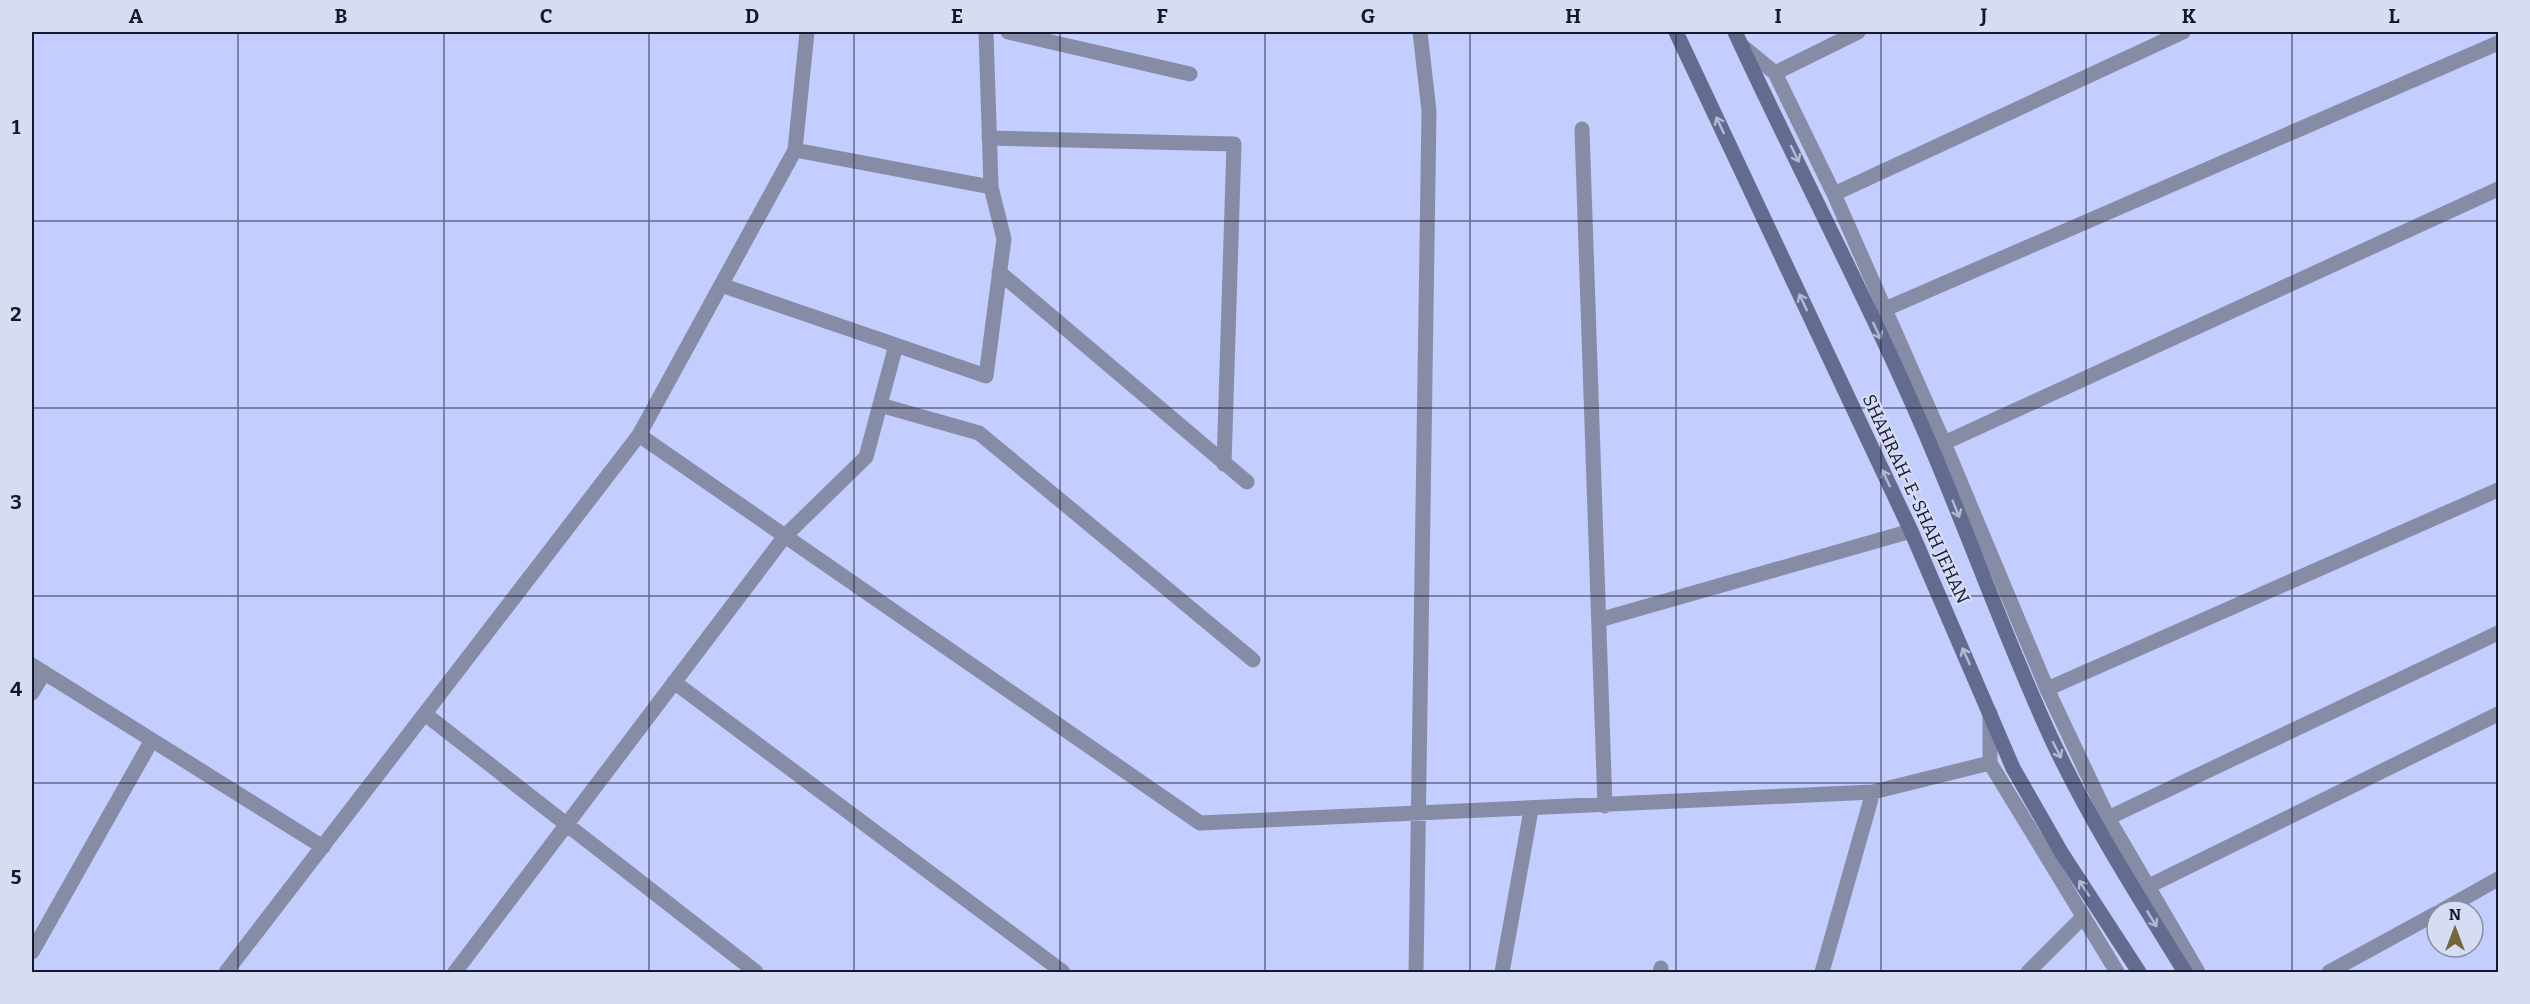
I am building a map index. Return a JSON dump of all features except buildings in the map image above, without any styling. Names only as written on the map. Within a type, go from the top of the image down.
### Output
[{"type":"main road","name":"SHAHRAH-E-SHAH JEHAN","points":[[1676,32],[1911,531],[1990,710],[2013,768],[2061,852],[2139,972]]},
{"type":"main road","name":"SHAHRAH-E-SHAH JEHAN","points":[[1738,38],[1820,205],[1932,448],[2032,697],[2098,829],[2185,972]]},
{"type":"street","points":[[226,972],[639,435],[795,150],[807,32]]},
{"type":"street","points":[[721,285],[986,376],[1004,239],[991,187],[986,32]]},
{"type":"street","points":[[1008,32],[1190,74]]},
{"type":"street","points":[[1416,972],[1428,111],[1419,32]]},
{"type":"street","points":[[1775,73],[1858,32]]},
{"type":"street","points":[[1834,194],[2183,32]]},
{"type":"street","points":[[1738,38],[1775,73],[1834,194],[1883,310],[1944,443],[2047,688],[2108,818],[2198,972]]},
{"type":"street","points":[[1883,310],[2499,43]]},
{"type":"street","points":[[1582,129],[1605,806]]},
{"type":"street","points":[[989,138],[1234,144],[1224,464]]},
{"type":"street","points":[[795,150],[991,187]]},
{"type":"street","points":[[1944,443],[2499,189]]},
{"type":"street","points":[[999,272],[1247,482]]},
{"type":"street","points":[[459,971],[566,824],[785,536],[866,457],[896,345]]},
{"type":"street","points":[[880,405],[980,433],[1253,660]]},
{"type":"street","points":[[639,435],[1200,823],[1532,810],[1873,792],[1990,763]]},
{"type":"street","points":[[2047,688],[2499,490]]},
{"type":"street","points":[[1599,620],[1911,531]]},
{"type":"street","points":[[2108,818],[2499,633]]},
{"type":"street","points":[[32,693],[38,669],[323,847]]},
{"type":"street","points":[[674,682],[1064,972]]},
{"type":"street","points":[[1990,710],[1990,763],[2082,918],[2117,972]]},
{"type":"street","points":[[425,714],[756,972]]},
{"type":"street","points":[[2147,886],[2499,714]]},
{"type":"street","points":[[32,952],[152,740]]},
{"type":"street","points":[[1822,972],[1873,792]]},
{"type":"street","points":[[1502,972],[1532,810]]},
{"type":"street","points":[[2463,899],[2499,879]]},
{"type":"street","points":[[2028,972],[2082,918]]},
{"type":"street","points":[[2329,972],[2425,920]]}]
